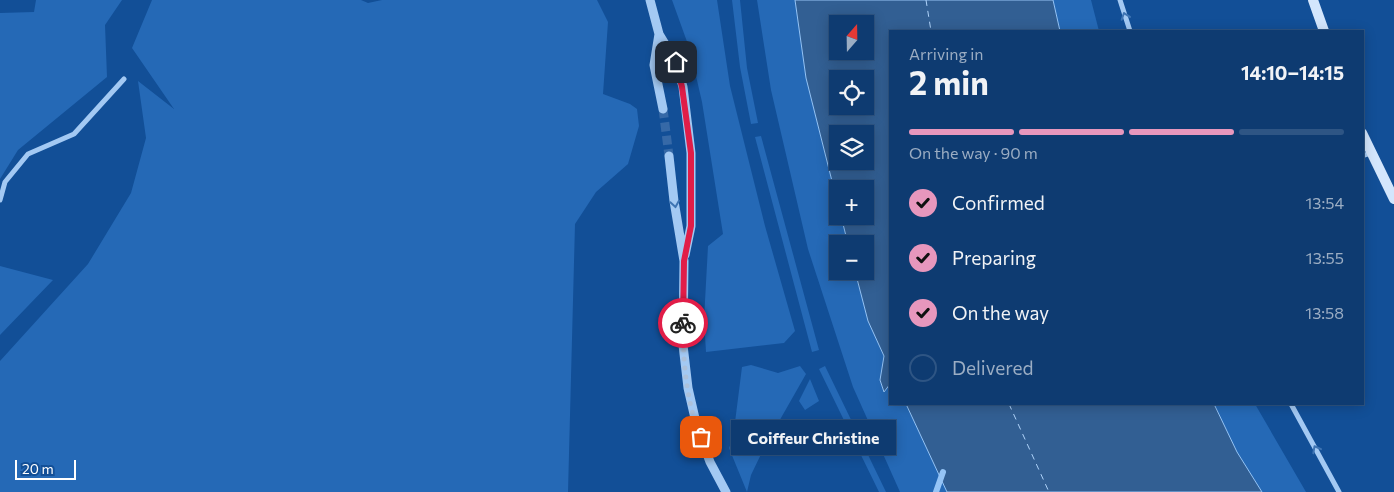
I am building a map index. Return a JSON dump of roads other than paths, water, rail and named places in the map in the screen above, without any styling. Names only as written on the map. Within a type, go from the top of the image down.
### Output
[{"type":"main road","points":[[1313,0],[1324,30]]},
{"type":"main road","points":[[1364,141],[1367,154],[1394,199]]},
{"type":"street","points":[[650,0],[659,34],[676,62],[682,87],[691,153],[691,226],[684,261]]},
{"type":"street","points":[[1120,0],[1130,30]]},
{"type":"street","points":[[659,34],[654,65],[663,109]]},
{"type":"street","points":[[0,200],[5,182],[28,154],[74,134],[124,79]]},
{"type":"street","points":[[669,156],[684,261],[683,345],[688,388],[696,427],[723,488]]},
{"type":"street","points":[[1292,405],[1339,492]]},
{"type":"waterway","points":[[936,492],[943,472]]},
{"type":"tunnel","points":[[663,109],[669,156]]},
{"type":"place","name":"Coiffeur Christine","points":[[701,437]]}]
